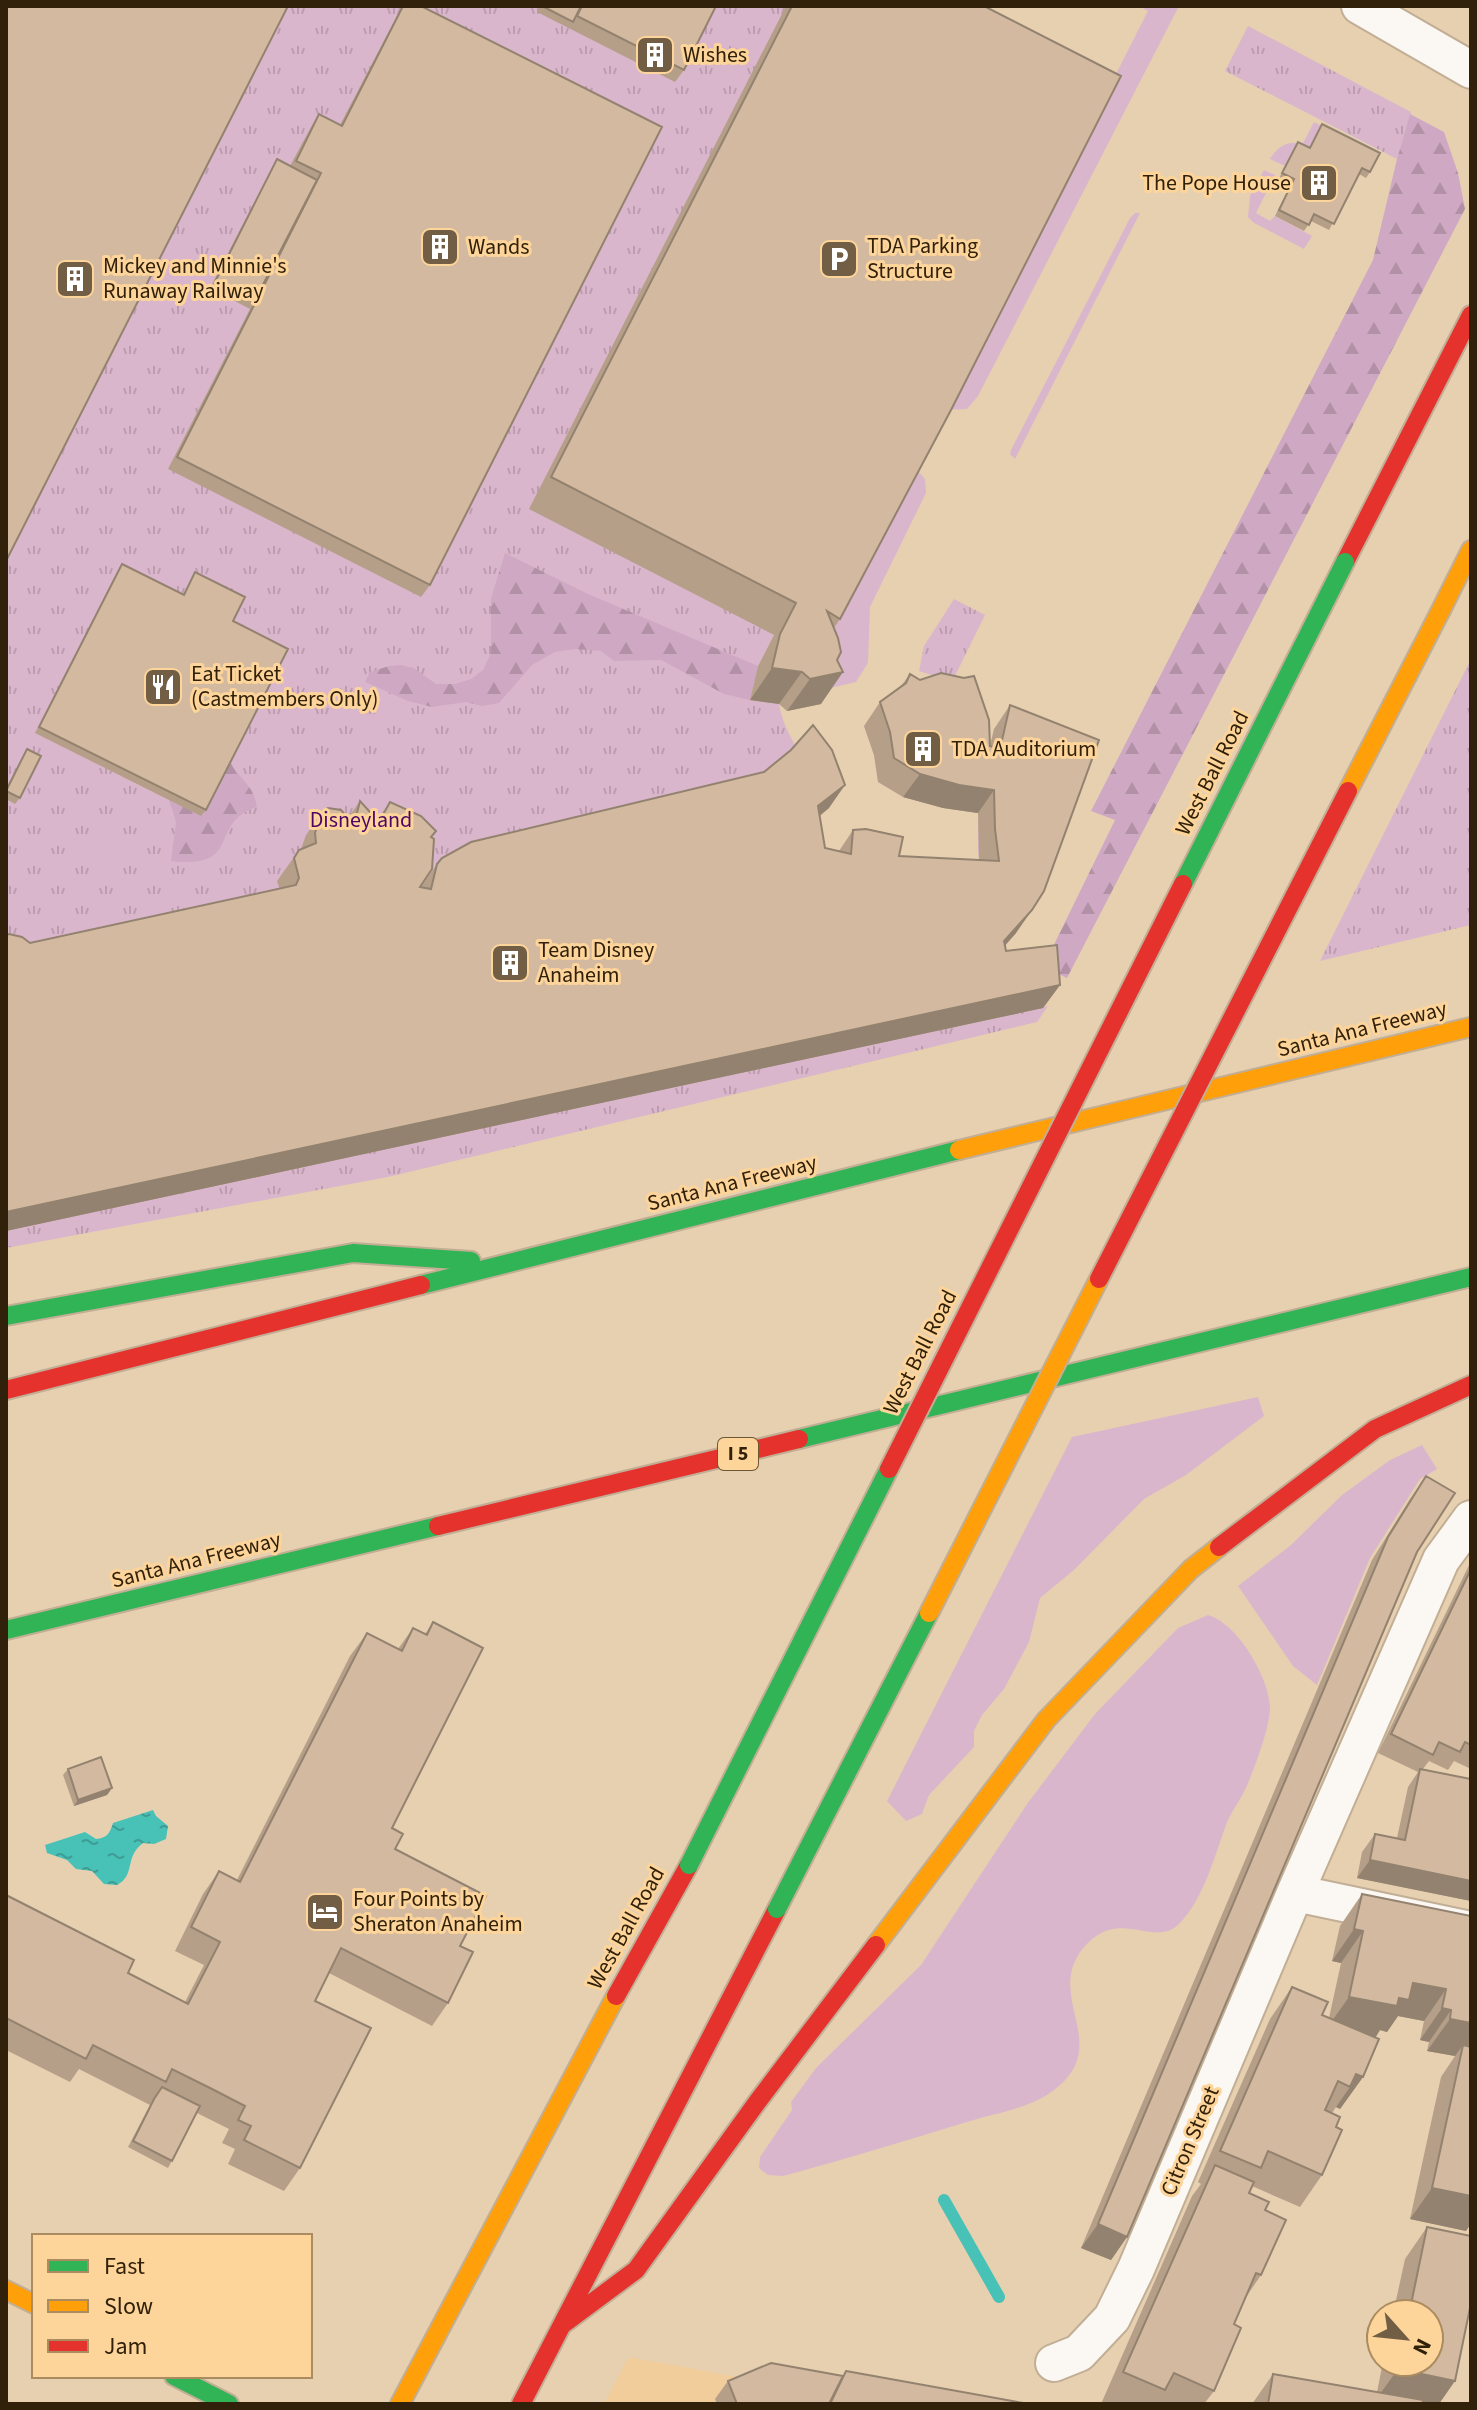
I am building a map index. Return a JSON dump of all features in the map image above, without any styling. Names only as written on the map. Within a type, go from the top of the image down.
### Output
[{"type":"main road","name":"West Ball Road","points":[[400,2404],[580,2060],[689,1865],[1471,315]]},
{"type":"main road","points":[[521,2404],[1471,550]]},
{"type":"main road","name":"Santa Ana Freeway","points":[[6,1390],[915,1161],[1471,1027]]},
{"type":"main road","points":[[6,1316],[353,1253],[509,1264]]},
{"type":"main road","name":"Santa Ana Freeway","points":[[6,1630],[1471,1277]]},
{"type":"main road","points":[[562,2325],[636,2270],[758,2101],[1046,1720],[1156,1604],[1191,1569],[1375,1429],[1471,1385]]},
{"type":"main road","points":[[6,2290],[32,2303]]},
{"type":"main road","points":[[178,2378],[229,2404]]},
{"type":"street","points":[[1360,6],[1471,70]]},
{"type":"street","name":"Citron Street","points":[[1054,2363],[1079,2353],[1112,2318],[1136,2269],[1295,1893],[1441,1560],[1471,1519]]},
{"type":"street","points":[[1295,1893],[1471,1930]]},
{"type":"shaded area","points":[[628,2358],[830,2394],[825,2404],[604,2404]]},
{"type":"green space","name":"Disneyland","points":[[6,6],[787,6],[774,635],[758,666],[750,700],[779,704],[788,732],[829,808],[802,830],[809,872],[983,883],[978,852],[978,813],[926,803],[878,782],[874,755],[864,726],[984,771],[994,729],[1083,763],[1016,933],[988,965],[1043,1007],[1048,1006],[1037,1022],[388,1177],[6,1248]]},
{"type":"green space","points":[[1139,6],[1179,6],[978,396],[967,409],[945,410],[1148,11]]},
{"type":"green space","points":[[1248,26],[1411,112],[1397,159],[1225,71]]},
{"type":"green space","points":[[1410,114],[1444,132],[1458,173],[1465,209],[1067,978],[1043,967],[1115,820],[1091,811],[1373,260]]},
{"type":"green space","points":[[1314,122],[1330,130],[1305,154],[1285,166],[1270,159],[1283,145],[1302,145]]},
{"type":"green space","points":[[1264,170],[1275,175],[1256,213],[1270,221],[1275,216],[1312,236],[1304,249],[1248,217],[1250,196]]},
{"type":"green space","points":[[1135,213],[1140,213],[1015,459],[1010,454],[1011,450]]},
{"type":"green space","points":[[915,468],[925,479],[926,493],[870,607],[868,663],[856,682],[826,689],[818,650]]},
{"type":"green space","points":[[505,553],[588,594],[758,666],[750,700],[724,694],[661,660],[614,661],[601,651],[576,649],[555,652],[532,665],[499,703],[482,706],[466,702],[432,707],[408,701],[365,682],[370,672],[389,666],[414,668],[436,684],[455,684],[471,679],[483,670],[491,653],[491,598]]},
{"type":"green space","points":[[954,599],[985,615],[952,682],[919,671],[924,646]]},
{"type":"green space","points":[[1471,659],[1471,925],[1320,961]]},
{"type":"green space","points":[[230,761],[252,792],[257,807],[232,824],[217,852],[208,858],[194,862],[171,861],[176,822],[169,800]]},
{"type":"green space","points":[[116,814],[121,818],[126,861],[121,869],[113,870],[105,864],[94,842]]},
{"type":"green space","points":[[1258,1397],[1264,1416],[1186,1475],[1144,1499],[1074,1570],[1040,1598],[1029,1642],[1004,1689],[982,1715],[974,1731],[974,1747],[929,1795],[922,1814],[906,1821],[887,1801],[1072,1437]]},
{"type":"green space","points":[[1422,1445],[1437,1469],[1420,1479],[1370,1558],[1317,1685],[1293,1666],[1238,1586],[1291,1545],[1342,1495],[1390,1460]]},
{"type":"green space","points":[[1208,1615],[1230,1629],[1258,1667],[1270,1707],[1265,1737],[1246,1788],[1228,1820],[1203,1888],[1179,1924],[1169,1931],[1158,1932],[1121,1928],[1108,1930],[1095,1937],[1081,1951],[1072,1968],[1070,1985],[1079,2037],[1079,2053],[1073,2070],[1050,2093],[1016,2108],[783,2176],[768,2175],[759,2168],[760,2157],[792,2110],[791,2102],[816,2068],[921,1965],[1027,1804],[1095,1714],[1178,1628]]},
{"type":"water","points":[[153,1810],[168,1826],[166,1839],[154,1844],[143,1843],[137,1848],[126,1876],[117,1885],[104,1884],[92,1871],[76,1869],[67,1860],[47,1853],[45,1845],[85,1832],[96,1839],[103,1837],[113,1823]]},
{"type":"building","name":"Mickey and Minnie's Runaway Railway","points":[[6,6],[288,6],[6,561]]},
{"type":"building","name":"Wands","points":[[403,6],[421,6],[662,127],[430,585],[177,457],[321,173],[296,161],[319,114],[342,126]]},
{"type":"building","points":[[542,6],[581,6],[573,22]]},
{"type":"building","name":"Wishes","points":[[582,6],[716,6],[684,70],[577,16]]},
{"type":"building","name":"TDA Parking Structure","points":[[792,6],[984,6],[1121,76],[951,410],[840,619],[827,611],[838,638],[841,652],[837,660],[843,672],[810,679],[802,672],[772,668],[780,634],[796,603],[551,477]]},
{"type":"building","name":"The Pope House","points":[[1322,124],[1380,153],[1370,172],[1362,168],[1334,224],[1314,214],[1309,225],[1279,210],[1294,179],[1282,173],[1298,142],[1310,148]]},
{"type":"building","points":[[277,159],[317,180],[254,302],[215,282]]},
{"type":"building","name":"Eat Ticket (Castmembers Only)","points":[[122,564],[184,595],[195,572],[245,597],[233,621],[288,649],[206,810],[39,727]]},
{"type":"building","name":"Team Disney Anaheim","points":[[941,673],[964,678],[974,676],[989,720],[990,746],[1000,749],[1010,705],[1099,740],[1044,891],[1032,910],[1004,941],[1006,951],[1057,945],[1060,985],[6,1212],[6,935],[22,937],[30,943],[296,885],[299,878],[294,858],[299,850],[316,843],[315,833],[322,812],[328,808],[341,810],[354,825],[360,801],[379,822],[390,802],[421,816],[436,831],[431,837],[434,839],[432,869],[420,887],[431,889],[437,864],[442,858],[471,842],[764,772],[791,750],[813,725],[832,750],[845,785],[818,806],[825,848],[851,854],[853,830],[866,829],[903,837],[899,856],[999,861],[994,790],[959,785],[920,774],[894,758],[890,732],[880,702],[906,683],[910,674],[920,680]]},
{"type":"building","points":[[27,749],[41,756],[20,798],[6,791]]},
{"type":"building","points":[[1426,1476],[1455,1493],[1417,1552],[1127,2237],[1098,2224],[1388,1537]]},
{"type":"building","points":[[1471,1569],[1471,1745],[1465,1742],[1460,1752],[1439,1742],[1433,1755],[1391,1734]]},
{"type":"building","name":"Four Points by Sheraton Anaheim","points":[[433,1622],[483,1648],[392,1828],[403,1834],[395,1849],[486,1896],[460,1946],[473,1952],[448,2003],[341,1948],[315,2001],[371,2028],[300,2168],[244,2140],[251,2126],[238,2120],[245,2106],[212,2089],[172,2069],[166,2082],[93,2045],[86,2059],[6,2018],[6,1895],[134,1960],[128,1973],[188,2004],[220,1942],[191,1927],[219,1871],[240,1882],[367,1633],[402,1651],[413,1628],[427,1635]]},
{"type":"building","points":[[101,1757],[112,1788],[78,1800],[68,1769]]},
{"type":"building","points":[[1420,1769],[1471,1779],[1471,1881],[1370,1860],[1375,1834],[1405,1840]]},
{"type":"building","points":[[1362,1894],[1471,1916],[1471,2023],[1450,2019],[1451,2010],[1442,2008],[1446,1989],[1413,1983],[1409,2000],[1399,1998],[1397,2006],[1349,1997],[1363,1931],[1354,1929]]},
{"type":"building","points":[[1292,1987],[1328,2002],[1322,2015],[1379,2039],[1363,2077],[1356,2074],[1350,2087],[1338,2081],[1325,2110],[1340,2117],[1336,2127],[1342,2130],[1322,2175],[1268,2151],[1261,2168],[1220,2151]]},
{"type":"building","points":[[1463,2045],[1471,2047],[1471,2196],[1432,2188]]},
{"type":"building","points":[[162,2087],[200,2106],[172,2161],[133,2141]]},
{"type":"building","points":[[1215,2165],[1254,2182],[1249,2193],[1269,2202],[1265,2210],[1286,2220],[1261,2275],[1256,2273],[1234,2324],[1241,2328],[1214,2391],[1174,2373],[1165,2390],[1123,2372]]},
{"type":"building","points":[[1427,2227],[1471,2236],[1471,2303],[1455,2381],[1441,2378],[1445,2378],[1445,2298],[1412,2298]]},
{"type":"building","points":[[771,2363],[843,2376],[829,2404],[737,2404],[728,2381]]},
{"type":"building","points":[[846,2371],[1029,2404],[830,2404]]},
{"type":"building","points":[[1273,2374],[1423,2400],[1422,2404],[1268,2404]]},
{"type":"waterway","points":[[944,2200],[999,2297]]},
{"type":"traffic: fast","points":[[1183,884],[1345,562]]},
{"type":"traffic: fast","points":[[421,1285],[959,1150]]},
{"type":"traffic: fast","points":[[6,1316],[353,1253],[471,1261]]},
{"type":"traffic: fast","points":[[799,1439],[1471,1277]]},
{"type":"traffic: fast","points":[[689,1865],[889,1469]]},
{"type":"traffic: fast","points":[[6,1630],[438,1526]]},
{"type":"traffic: fast","points":[[777,1909],[929,1613]]},
{"type":"traffic: fast","points":[[178,2378],[229,2404]]},
{"type":"traffic: slow","points":[[1441,610],[1471,550]]},
{"type":"traffic: slow","points":[[1348,791],[1441,610]]},
{"type":"traffic: slow","points":[[959,1150],[1471,1027]]},
{"type":"traffic: slow","points":[[929,1613],[1099,1279]]},
{"type":"traffic: slow","points":[[876,1945],[1046,1720],[1191,1569],[1219,1547]]},
{"type":"traffic: slow","points":[[400,2404],[616,1996]]},
{"type":"traffic: slow","points":[[6,2290],[32,2303]]},
{"type":"traffic: jam","points":[[1345,562],[1471,315]]},
{"type":"traffic: jam","points":[[1099,1279],[1348,791]]},
{"type":"traffic: jam","points":[[889,1469],[1183,884]]},
{"type":"traffic: jam","points":[[6,1390],[421,1285]]},
{"type":"traffic: jam","points":[[1219,1547],[1375,1429],[1471,1385]]},
{"type":"traffic: jam","points":[[438,1526],[799,1439]]},
{"type":"traffic: jam","points":[[616,1996],[689,1865]]},
{"type":"traffic: jam","points":[[521,2404],[777,1909]]},
{"type":"traffic: jam","points":[[562,2325],[636,2270],[876,1945]]},
{"type":"place","name":"Wishes","points":[[655,55]]},
{"type":"place","name":"The Pope House","points":[[1319,183]]},
{"type":"place","name":"Wands","points":[[440,247]]},
{"type":"place","name":"TDA Parking Structure","points":[[839,259]]},
{"type":"place","name":"Mickey and Minnie's Runaway Railway","points":[[75,279]]},
{"type":"place","name":"Eat Ticket (Castmembers Only)","points":[[163,687]]},
{"type":"place","name":"TDA Auditorium","points":[[923,749]]},
{"type":"place","name":"Team Disney Anaheim","points":[[510,963]]},
{"type":"place","name":"Four Points by Sheraton Anaheim","points":[[325,1912]]}]
